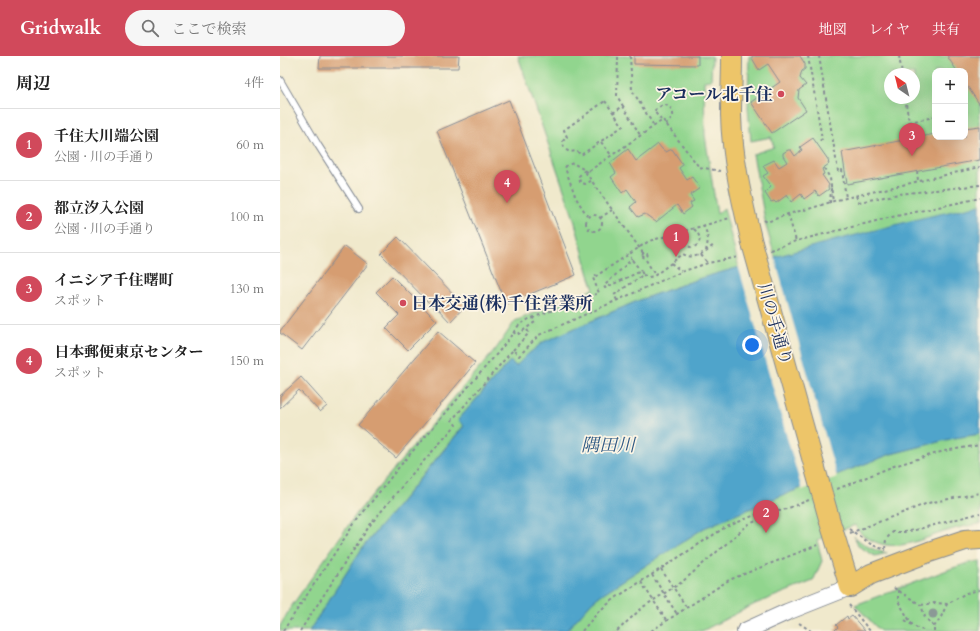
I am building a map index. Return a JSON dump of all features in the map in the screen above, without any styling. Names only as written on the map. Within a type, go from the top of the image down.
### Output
[{"type":"main road","name":"川の手通り","points":[[732,56],[731,116],[734,144],[739,182],[753,250],[839,525],[850,596]]},
{"type":"main road","points":[[850,596],[872,574],[965,540],[980,539]]},
{"type":"main road","points":[[850,596],[875,583],[933,562],[967,551],[980,550]]},
{"type":"street","points":[[745,631],[787,612],[850,596]]},
{"type":"lane","points":[[280,80],[318,145],[359,209]]},
{"type":"path","points":[[630,56],[632,90],[654,126]]},
{"type":"path","points":[[808,56],[822,139],[817,143]]},
{"type":"path","points":[[819,56],[838,171],[842,170],[846,198]]},
{"type":"path","points":[[899,56],[901,68]]},
{"type":"path","points":[[618,57],[617,96],[640,135]]},
{"type":"path","points":[[605,101],[613,113],[623,126],[581,155],[576,150],[570,152],[566,150],[563,144],[563,141],[567,138],[564,130],[605,101]]},
{"type":"path","points":[[906,104],[912,138]]},
{"type":"path","points":[[613,113],[623,106]]},
{"type":"path","points":[[666,124],[673,115],[672,110],[667,106],[662,106],[654,111],[661,120],[663,120],[666,124],[699,167],[720,171]]},
{"type":"path","points":[[909,122],[932,118]]},
{"type":"path","points":[[588,172],[661,120]]},
{"type":"path","points":[[601,142],[612,156]]},
{"type":"path","points":[[588,172],[573,163],[569,164],[565,168],[576,198],[588,217]]},
{"type":"path","points":[[761,219],[767,222],[788,214],[846,198],[980,167]]},
{"type":"path","points":[[824,168],[830,178],[832,189],[830,189],[831,202]]},
{"type":"path","points":[[585,170],[579,176],[580,182],[585,184],[591,181]]},
{"type":"path","points":[[917,171],[918,181]]},
{"type":"path","points":[[588,172],[586,173],[591,181],[643,253]]},
{"type":"path","points":[[856,196],[859,202],[899,194],[980,186]]},
{"type":"path","points":[[513,350],[519,356],[539,335],[681,272],[708,263],[753,250],[980,198]]},
{"type":"path","points":[[600,218],[612,210]]},
{"type":"path","points":[[788,214],[796,241]]},
{"type":"path","points":[[595,215],[600,218],[602,222],[599,229],[594,231],[587,228],[585,222],[588,217],[595,215]]},
{"type":"path","points":[[283,631],[354,524],[399,467],[502,349],[519,325],[533,318],[599,293],[593,278],[649,241],[730,218]]},
{"type":"path","points":[[703,225],[709,241],[706,251]]},
{"type":"path","points":[[677,232],[688,246],[695,247],[699,243],[700,238],[693,228]]},
{"type":"path","points":[[628,254],[643,275],[649,277],[655,275],[683,254],[690,257],[701,255],[714,245]]},
{"type":"path","points":[[701,255],[708,263]]},
{"type":"path","points":[[632,260],[604,286],[604,288],[641,271]]},
{"type":"path","points":[[646,260],[655,275]]},
{"type":"path","points":[[671,263],[681,272]]},
{"type":"path","points":[[617,300],[614,295],[643,275]]},
{"type":"path","points":[[513,332],[517,335],[535,322],[533,318]]},
{"type":"path","points":[[300,631],[370,525],[456,424],[452,420],[529,333],[526,328]]},
{"type":"path","points":[[830,491],[894,466],[944,451],[980,445]]},
{"type":"path","points":[[849,533],[928,504],[980,492]]},
{"type":"path","points":[[616,631],[643,607],[682,582],[749,524],[809,500]]},
{"type":"path","points":[[582,631],[599,611],[617,596],[724,528],[767,510],[781,511]]},
{"type":"path","points":[[839,525],[853,531],[869,543],[887,550],[886,539],[893,532],[915,530],[980,513]]},
{"type":"path","points":[[651,631],[729,580],[820,544]]},
{"type":"path","points":[[660,569],[687,608]]},
{"type":"path","points":[[651,575],[677,614]]},
{"type":"path","points":[[641,581],[667,621]]},
{"type":"path","points":[[894,588],[921,605],[925,618],[934,627]]},
{"type":"path","points":[[898,590],[898,601],[913,626]]},
{"type":"path","points":[[921,605],[934,603],[947,604],[966,593],[980,590]]},
{"type":"path","points":[[850,596],[870,631]]},
{"type":"path","points":[[934,631],[934,627],[947,604]]},
{"type":"path","points":[[905,620],[913,626],[925,631]]},
{"type":"path","points":[[799,623],[811,631]]},
{"type":"green space","points":[[518,56],[712,56],[711,80],[704,81],[705,135],[717,214],[724,208],[739,268],[701,278],[642,299],[543,342],[527,355],[516,367],[510,361],[458,420],[464,425],[363,547],[309,631],[280,631],[280,626],[291,607],[357,513],[496,349],[515,321],[594,289],[574,219]]},
{"type":"green space","points":[[749,56],[980,56],[980,206],[775,257],[766,226],[753,154],[774,147],[771,137],[751,141],[748,108]]},
{"type":"green space","points":[[980,434],[980,524],[951,530],[901,545],[883,544],[873,541],[860,533],[855,525],[817,540],[822,561],[813,581],[755,604],[702,631],[566,631],[592,602],[602,594],[704,528],[778,497],[891,454],[954,438]]},
{"type":"green space","points":[[854,536],[869,547],[887,553],[875,556],[858,546]]},
{"type":"green space","points":[[980,561],[980,631],[880,631],[855,605],[950,569]]},
{"type":"water","name":"隅田川","points":[[980,205],[980,434],[954,438],[891,454],[778,497],[704,528],[602,594],[592,602],[566,631],[309,631],[363,547],[464,426],[458,420],[510,361],[516,366],[543,342],[642,299],[701,278],[821,244]]},
{"type":"pier","points":[[774,255],[837,477],[802,490],[738,265]]},
{"type":"building","points":[[320,56],[459,56],[458,68],[319,68]]},
{"type":"building","points":[[634,56],[698,56],[698,65],[634,64]]},
{"type":"building","name":"アコール北千住","points":[[752,56],[800,56],[805,64],[805,69],[802,71],[800,78],[806,85],[799,90],[798,98],[806,110],[772,133],[751,102],[780,82],[768,64],[759,70]]},
{"type":"building","points":[[947,56],[980,56],[980,105],[968,87],[968,68],[955,68]]},
{"type":"building","points":[[509,100],[576,275],[506,304],[437,131]]},
{"type":"building","points":[[980,126],[980,160],[847,184],[842,152],[932,135],[932,140],[968,140],[968,128]]},
{"type":"building","points":[[813,138],[829,161],[829,164],[822,169],[824,174],[822,175],[829,185],[829,189],[819,196],[815,191],[804,199],[801,194],[791,202],[787,195],[776,203],[774,201],[771,202],[765,193],[771,187],[763,176],[768,173],[763,166],[774,160],[779,167],[787,162],[783,156],[783,153],[791,150],[795,156],[802,150],[800,147]]},
{"type":"building","points":[[658,144],[666,152],[672,149],[683,165],[679,168],[687,180],[692,177],[700,188],[690,195],[694,201],[690,203],[692,207],[683,214],[677,205],[656,222],[645,214],[638,217],[630,207],[636,202],[627,189],[622,193],[611,177],[616,173],[610,163],[628,149],[636,161]]},
{"type":"building","points":[[398,237],[465,306],[450,322],[438,309],[436,310],[381,254]]},
{"type":"building","points":[[345,246],[368,264],[302,350],[280,333],[280,331]]},
{"type":"building","name":"日本交通(株)千住営業所","points":[[392,276],[437,321],[408,350],[386,328],[399,315],[376,292]]},
{"type":"building","points":[[438,331],[475,363],[396,458],[358,425]]},
{"type":"building","points":[[301,377],[327,406],[320,412],[299,390],[280,408],[280,396]]},
{"type":"building","points":[[847,616],[848,619],[852,616],[865,631],[834,631],[838,627],[836,625]]},
{"type":"place","name":"アコール北千住","points":[[781,94]]},
{"type":"place","name":"イニシア千住曙町","points":[[912,156]]},
{"type":"place","name":"日本郵便東京センター","points":[[507,203]]},
{"type":"place","name":"千住大川端公園","points":[[676,257]]},
{"type":"place","name":"日本交通(株)千住営業所","points":[[403,303]]},
{"type":"place","name":"都立汐入公園","points":[[766,533]]}]
